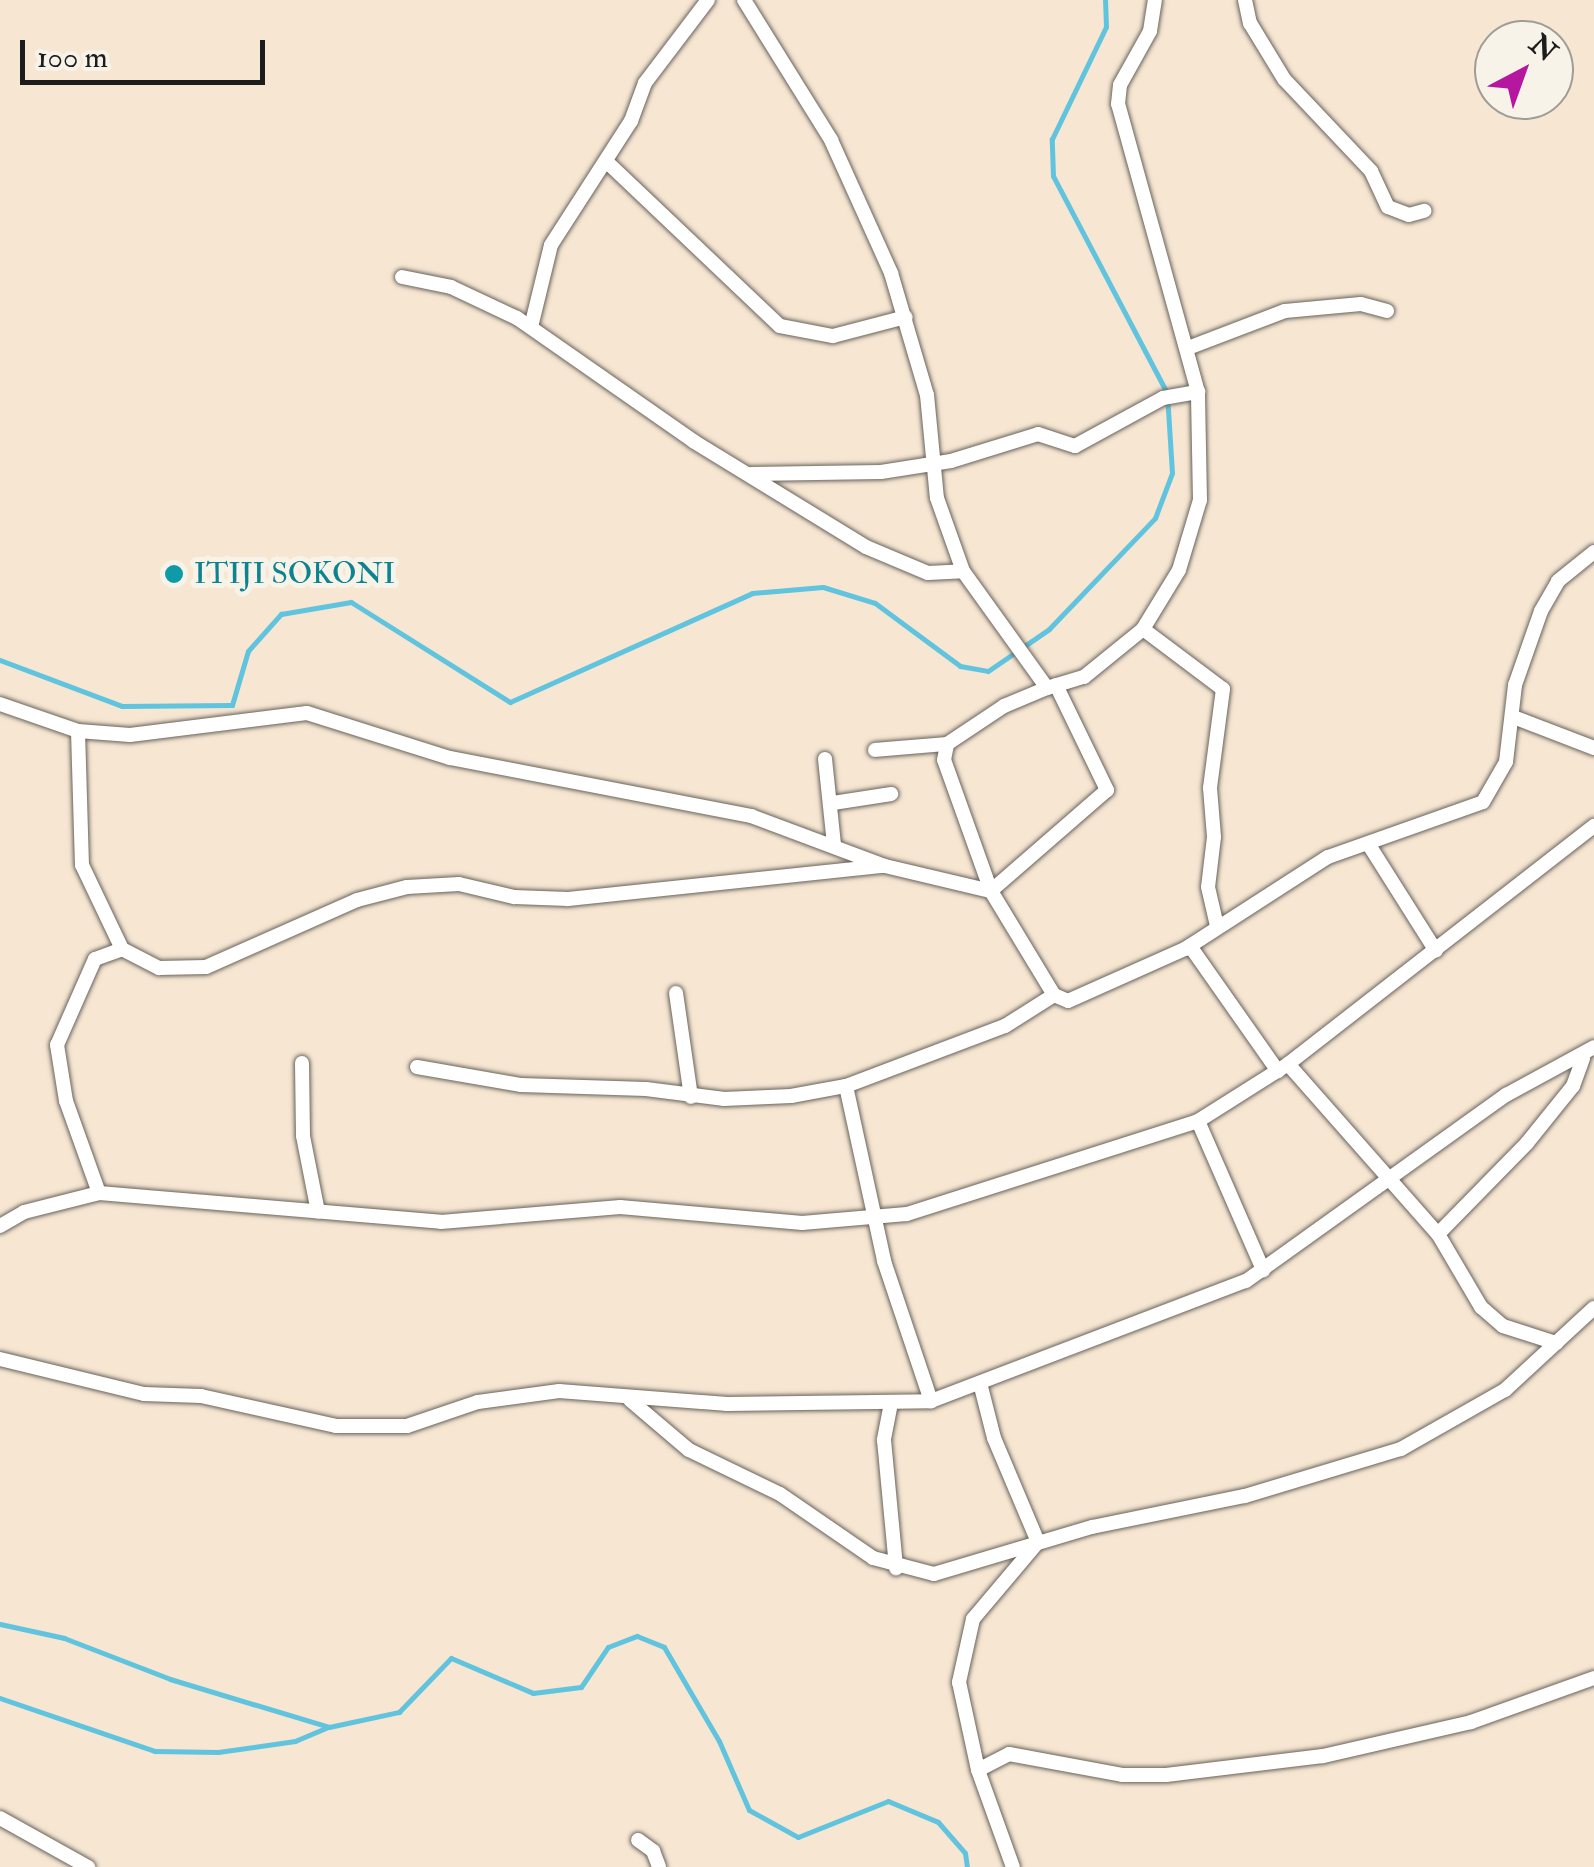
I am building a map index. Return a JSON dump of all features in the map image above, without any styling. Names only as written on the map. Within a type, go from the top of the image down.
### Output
[{"type":"street","points":[[531,327],[551,245],[607,162],[645,83],[708,0]]},
{"type":"street","points":[[744,0],[849,174],[906,317],[928,395],[931,464],[963,572],[1010,638],[1052,687],[1107,790],[991,891]]},
{"type":"street","points":[[874,750],[947,744],[965,728],[1052,687],[1084,677],[1143,629],[1178,570],[1200,500],[1198,392],[1118,104],[1120,85],[1150,31],[1155,0]]},
{"type":"street","points":[[1245,0],[1250,22],[1284,79],[1371,171],[1388,208],[1409,215],[1424,211]]},
{"type":"street","points":[[607,162],[780,326],[833,336],[906,317]]},
{"type":"street","points":[[402,278],[451,286],[531,327],[866,548],[928,573],[963,572]]},
{"type":"street","points":[[1188,348],[1285,311],[1350,304],[1387,311]]},
{"type":"street","points":[[750,474],[842,475],[931,464],[1038,434],[1075,446],[1163,398],[1198,392]]},
{"type":"street","points":[[947,744],[944,760],[991,891],[1054,995],[1068,1001],[1190,946],[1328,858],[1483,802],[1506,762],[1516,718],[1516,685],[1541,612],[1558,581],[1594,552]]},
{"type":"street","points":[[1143,629],[1222,689],[1210,788],[1214,837],[1208,887],[1217,926]]},
{"type":"street","points":[[0,704],[78,732],[150,736],[307,712],[450,758],[676,797],[834,844],[886,866],[991,891]]},
{"type":"street","points":[[1516,718],[1594,748]]},
{"type":"street","points":[[78,732],[82,865],[122,949],[159,968],[206,967],[357,900],[407,887],[459,884],[568,900],[886,866]]},
{"type":"street","points":[[825,759],[833,804],[834,844]]},
{"type":"street","points":[[833,804],[891,794]]},
{"type":"street","points":[[0,1226],[24,1212],[99,1193],[441,1222],[620,1207],[802,1223],[877,1219],[1198,1121],[1283,1068],[1594,826]]},
{"type":"street","points":[[1369,845],[1436,952]]},
{"type":"street","points":[[1190,946],[1283,1068],[1390,1178],[1438,1234],[1481,1307],[1516,1332],[1556,1343]]},
{"type":"street","points":[[99,1193],[61,1086],[56,1046],[95,959],[122,949]]},
{"type":"street","points":[[676,993],[691,1097]]},
{"type":"street","points":[[416,1067],[500,1083],[646,1088],[691,1097],[791,1096],[846,1086],[1004,1026],[1054,995]]},
{"type":"street","points":[[0,1358],[144,1394],[201,1396],[336,1426],[407,1426],[478,1402],[524,1394],[598,1392],[629,1400],[930,1401],[1263,1270],[1506,1095],[1588,1052]]},
{"type":"street","points":[[1438,1234],[1538,1129],[1572,1086],[1588,1052]]},
{"type":"street","points":[[302,1064],[300,1108],[318,1212]]},
{"type":"street","points":[[846,1086],[877,1219],[930,1401]]},
{"type":"street","points":[[1198,1121],[1263,1270]]},
{"type":"street","points":[[629,1400],[689,1450],[761,1482],[896,1568],[934,1574],[1038,1542],[1245,1496],[1401,1449],[1505,1390],[1594,1308]]},
{"type":"street","points":[[980,1383],[994,1438],[1038,1542]]},
{"type":"street","points":[[891,1403],[884,1440],[896,1568]]},
{"type":"street","points":[[1013,1867],[978,1770],[959,1682],[966,1634],[1038,1542]]},
{"type":"street","points":[[978,1770],[1009,1754],[1151,1775],[1322,1756],[1471,1722],[1594,1678]]},
{"type":"street","points":[[0,1818],[88,1867]]},
{"type":"street","points":[[638,1840],[653,1851],[658,1867]]},
{"type":"waterway","points":[[0,660],[122,706],[232,705],[248,651],[281,614],[351,602],[510,702],[752,593],[823,587],[875,603],[960,666],[988,671],[1049,629],[1155,518],[1172,473],[1167,393],[1053,176],[1052,139],[1106,27],[1105,0]]},
{"type":"waterway","points":[[0,1624],[64,1638],[170,1679],[329,1727],[399,1712],[451,1658],[533,1693],[581,1687],[608,1647],[637,1636],[664,1647],[719,1741],[749,1810],[798,1837],[888,1801],[938,1822],[965,1853],[967,1867]]},
{"type":"waterway","points":[[0,1698],[155,1751],[218,1752],[295,1741],[326,1728]]},
{"type":"place","name":"ITIJI SOKONI","points":[[174,574]]}]
